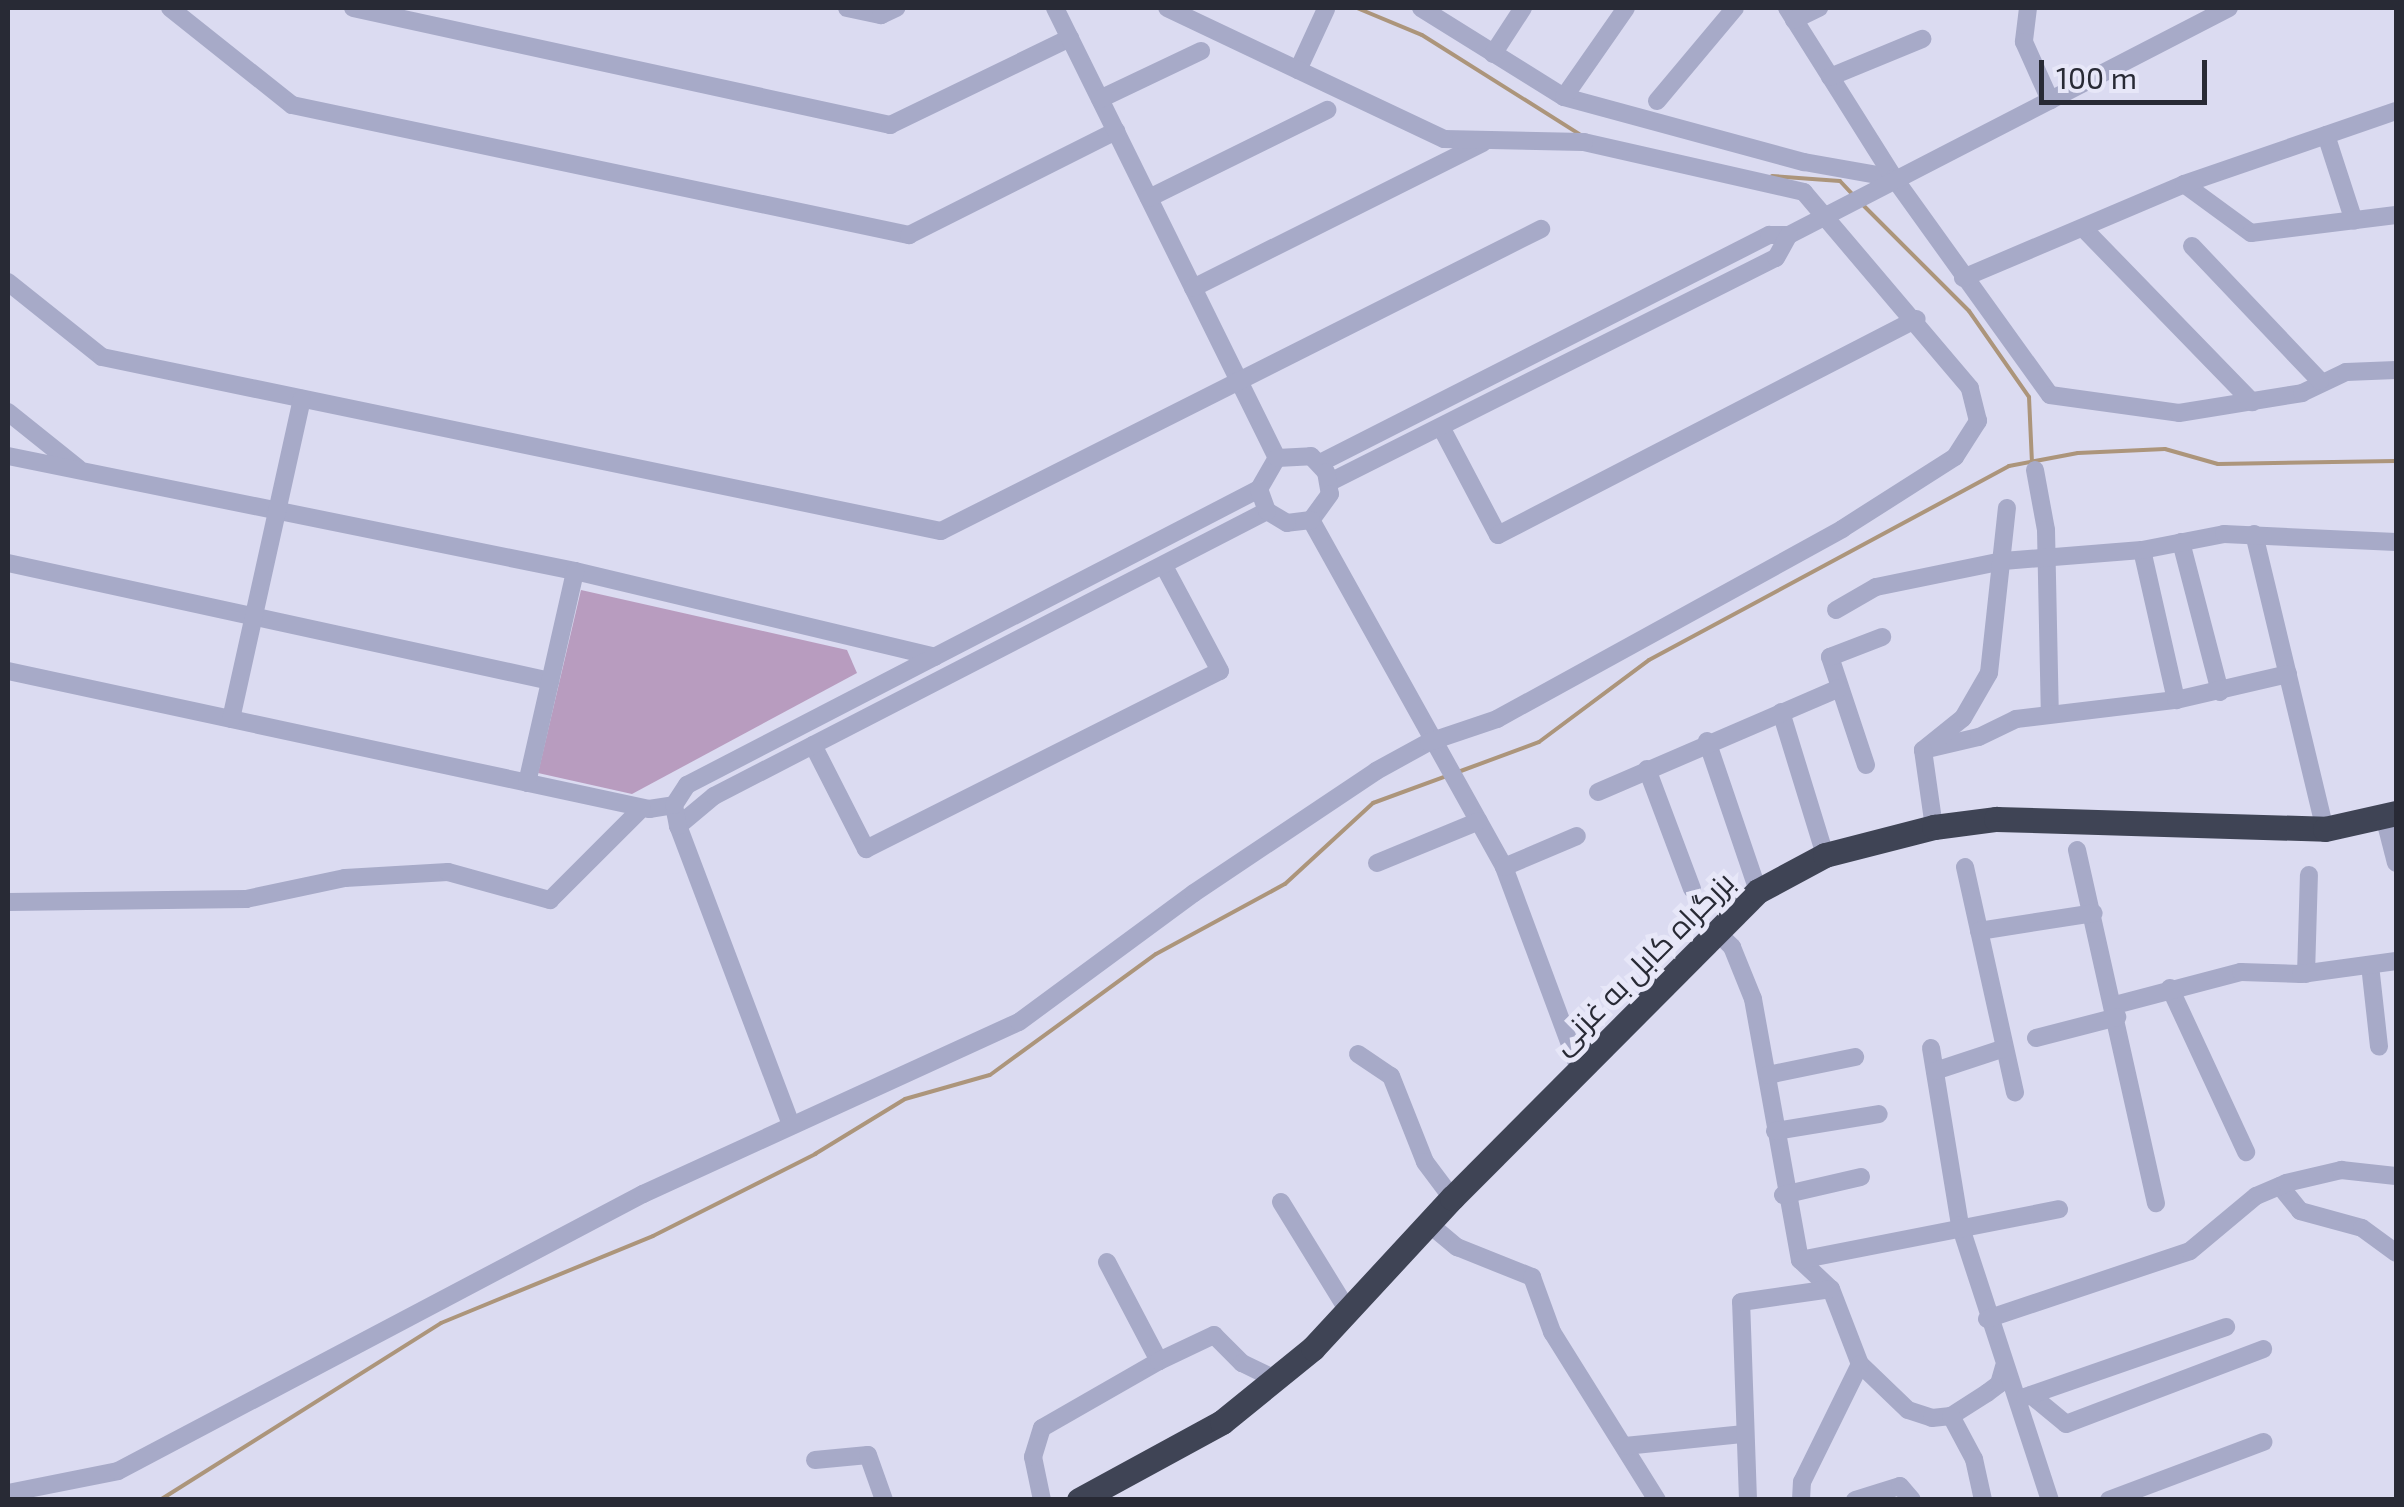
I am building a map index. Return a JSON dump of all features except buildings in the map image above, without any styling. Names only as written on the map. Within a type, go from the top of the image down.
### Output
[{"type":"highway","name":"بزرگراه کابل به غزنی","points":[[1079,1500],[1222,1422],[1275,1380],[1758,891],[1825,855],[1934,827],[1996,819],[2325,829],[2396,813]]},
{"type":"street","points":[[170,8],[292,106],[909,235],[1116,130]]},
{"type":"street","points":[[353,8],[890,126],[1070,38]]},
{"type":"street","points":[[847,8],[881,15],[896,8]]},
{"type":"street","points":[[1055,8],[1276,458]]},
{"type":"street","points":[[8,1493],[118,1471],[790,1122],[1019,1022],[1194,892],[1429,742],[1514,710],[1842,530],[1955,457],[1978,421],[1977,403],[1916,320],[1829,214],[1804,192],[1584,142],[1486,142],[1437,136],[1167,8]]},
{"type":"street","points":[[1493,54],[1524,8]]},
{"type":"street","points":[[1564,97],[1626,8]]},
{"type":"street","points":[[1657,101],[1735,8]]},
{"type":"street","points":[[1819,8],[1791,14],[1894,178],[2050,395],[2162,414],[2302,393],[2320,381],[2346,372],[2396,370]]},
{"type":"street","points":[[2028,8],[2024,42],[2050,100]]},
{"type":"street","points":[[1320,463],[1769,235],[1789,235],[2229,8]]},
{"type":"street","points":[[1298,70],[1326,9]]},
{"type":"street","points":[[1434,10],[1493,54],[1564,97],[1804,162],[1894,178]]},
{"type":"street","points":[[1830,77],[1922,38]]},
{"type":"street","points":[[1100,100],[1200,51]]},
{"type":"street","points":[[1149,198],[1327,110]]},
{"type":"street","points":[[1963,278],[2184,184],[2396,112]]},
{"type":"street","points":[[2326,134],[2354,221]]},
{"type":"street","points":[[1193,288],[1486,142]]},
{"type":"street","points":[[2184,184],[2250,233],[2396,216]]},
{"type":"street","points":[[8,282],[102,357],[940,531],[1240,384],[1541,228]]},
{"type":"street","points":[[2083,228],[2252,402]]},
{"type":"street","points":[[1330,482],[1776,258],[1789,235]]},
{"type":"street","points":[[2192,246],[2320,381]]},
{"type":"street","points":[[1441,427],[1498,535],[1916,320]]},
{"type":"street","points":[[231,719],[302,399]]},
{"type":"street","points":[[8,412],[82,471]]},
{"type":"street","points":[[1260,488],[1268,511],[1288,523],[1311,520],[1327,504],[1330,482],[1320,463],[1300,453],[1276,458]]},
{"type":"street","points":[[8,456],[574,571],[935,657]]},
{"type":"street","points":[[790,1122],[678,826],[674,805],[687,786],[1260,488],[1276,458]]},
{"type":"street","points":[[2035,470],[2047,561],[2050,714]]},
{"type":"street","points":[[1922,750],[1963,718],[1989,673],[2006,508]]},
{"type":"street","points":[[678,826],[714,796],[1268,511]]},
{"type":"street","points":[[1311,520],[1429,742],[1447,760],[1504,867],[1580,1070]]},
{"type":"street","points":[[1836,610],[1876,588],[2003,560],[2047,561],[2254,534],[2396,542]]},
{"type":"street","points":[[2254,534],[2325,829]]},
{"type":"street","points":[[2182,542],[2220,692]]},
{"type":"street","points":[[2142,550],[2176,700]]},
{"type":"street","points":[[8,563],[550,682]]},
{"type":"street","points":[[813,745],[866,849],[1220,671],[1164,566]]},
{"type":"street","points":[[528,783],[574,571]]},
{"type":"street","points":[[1866,765],[1830,658],[1882,637]]},
{"type":"street","points":[[8,671],[642,808],[674,805]]},
{"type":"street","points":[[1922,750],[2050,714],[2176,700],[2288,674]]},
{"type":"street","points":[[1598,792],[1839,688]]},
{"type":"street","points":[[1780,712],[1825,855]]},
{"type":"street","points":[[1707,742],[1758,891]]},
{"type":"street","points":[[1922,750],[1934,827]]},
{"type":"street","points":[[1647,769],[1692,888]]},
{"type":"street","points":[[8,902],[246,899],[345,878],[448,872],[550,900],[642,808]]},
{"type":"street","points":[[2396,813],[2386,824],[2396,863]]},
{"type":"street","points":[[1377,862],[1477,816]]},
{"type":"street","points":[[1504,867],[1577,836]]},
{"type":"street","points":[[2077,850],[2156,1203]]},
{"type":"street","points":[[1965,867],[2002,1049],[2015,1094]]},
{"type":"street","points":[[2306,974],[2310,875]]},
{"type":"street","points":[[1979,931],[2094,913]]},
{"type":"street","points":[[1718,932],[1732,947],[1753,1000],[1768,1075],[1783,1195],[1800,1260],[1831,1288],[1860,1364],[1908,1410],[1951,1416],[1999,1384],[2004,1367]]},
{"type":"street","points":[[2036,1038],[2170,988],[2241,972],[2306,974],[2396,962]]},
{"type":"street","points":[[2370,965],[2379,1046]]},
{"type":"street","points":[[2170,988],[2246,1152]]},
{"type":"street","points":[[1931,1048],[1960,1225],[2004,1367],[2023,1398],[2050,1500]]},
{"type":"street","points":[[1936,1071],[2002,1049]]},
{"type":"street","points":[[1358,1054],[1392,1076],[1424,1162],[1452,1198]]},
{"type":"street","points":[[1768,1075],[1855,1057]]},
{"type":"street","points":[[1775,1131],[1879,1114]]},
{"type":"street","points":[[1987,1320],[2190,1252],[2256,1196],[2280,1186],[2342,1170],[2396,1176]]},
{"type":"street","points":[[1783,1195],[1861,1176]]},
{"type":"street","points":[[2280,1186],[2300,1211],[2362,1228],[2396,1253]]},
{"type":"street","points":[[1281,1202],[1348,1310]]},
{"type":"street","points":[[1800,1260],[1960,1225],[2059,1209]]},
{"type":"street","points":[[1428,1223],[1456,1247],[1532,1276],[1552,1332],[1657,1500]]},
{"type":"street","points":[[1106,1262],[1158,1361]]},
{"type":"street","points":[[1748,1500],[1741,1302],[1831,1288]]},
{"type":"street","points":[[2023,1398],[2226,1327]]},
{"type":"street","points":[[1042,1500],[1032,1458],[1042,1428],[1158,1361],[1214,1335],[1242,1363],[1275,1380]]},
{"type":"street","points":[[2023,1398],[2066,1424],[2264,1349]]},
{"type":"street","points":[[1800,1500],[1802,1482],[1860,1364]]},
{"type":"street","points":[[1951,1416],[1974,1460],[1982,1500]]},
{"type":"street","points":[[1625,1446],[1744,1434]]},
{"type":"street","points":[[2110,1500],[2132,1495],[2263,1442]]},
{"type":"street","points":[[814,1460],[868,1455],[884,1500]]},
{"type":"street","points":[[1854,1500],[1900,1486],[1912,1500]]},
{"type":"shaded area","points":[[581,590],[847,650],[857,673],[632,794],[538,773]]},
{"type":"waterway","points":[[1357,8],[1422,35],[1579,134]]},
{"type":"waterway","points":[[1772,176],[1840,181],[1852,194]]},
{"type":"waterway","points":[[1862,204],[1969,311],[2029,397],[2032,462]]},
{"type":"waterway","points":[[1458,772],[1539,742],[1649,660],[2009,466],[2078,453],[2165,449],[2218,464],[2396,461]]},
{"type":"waterway","points":[[160,1500],[441,1323],[653,1236],[815,1154],[905,1099],[990,1075],[1156,954],[1285,884],[1373,803],[1449,775]]}]
